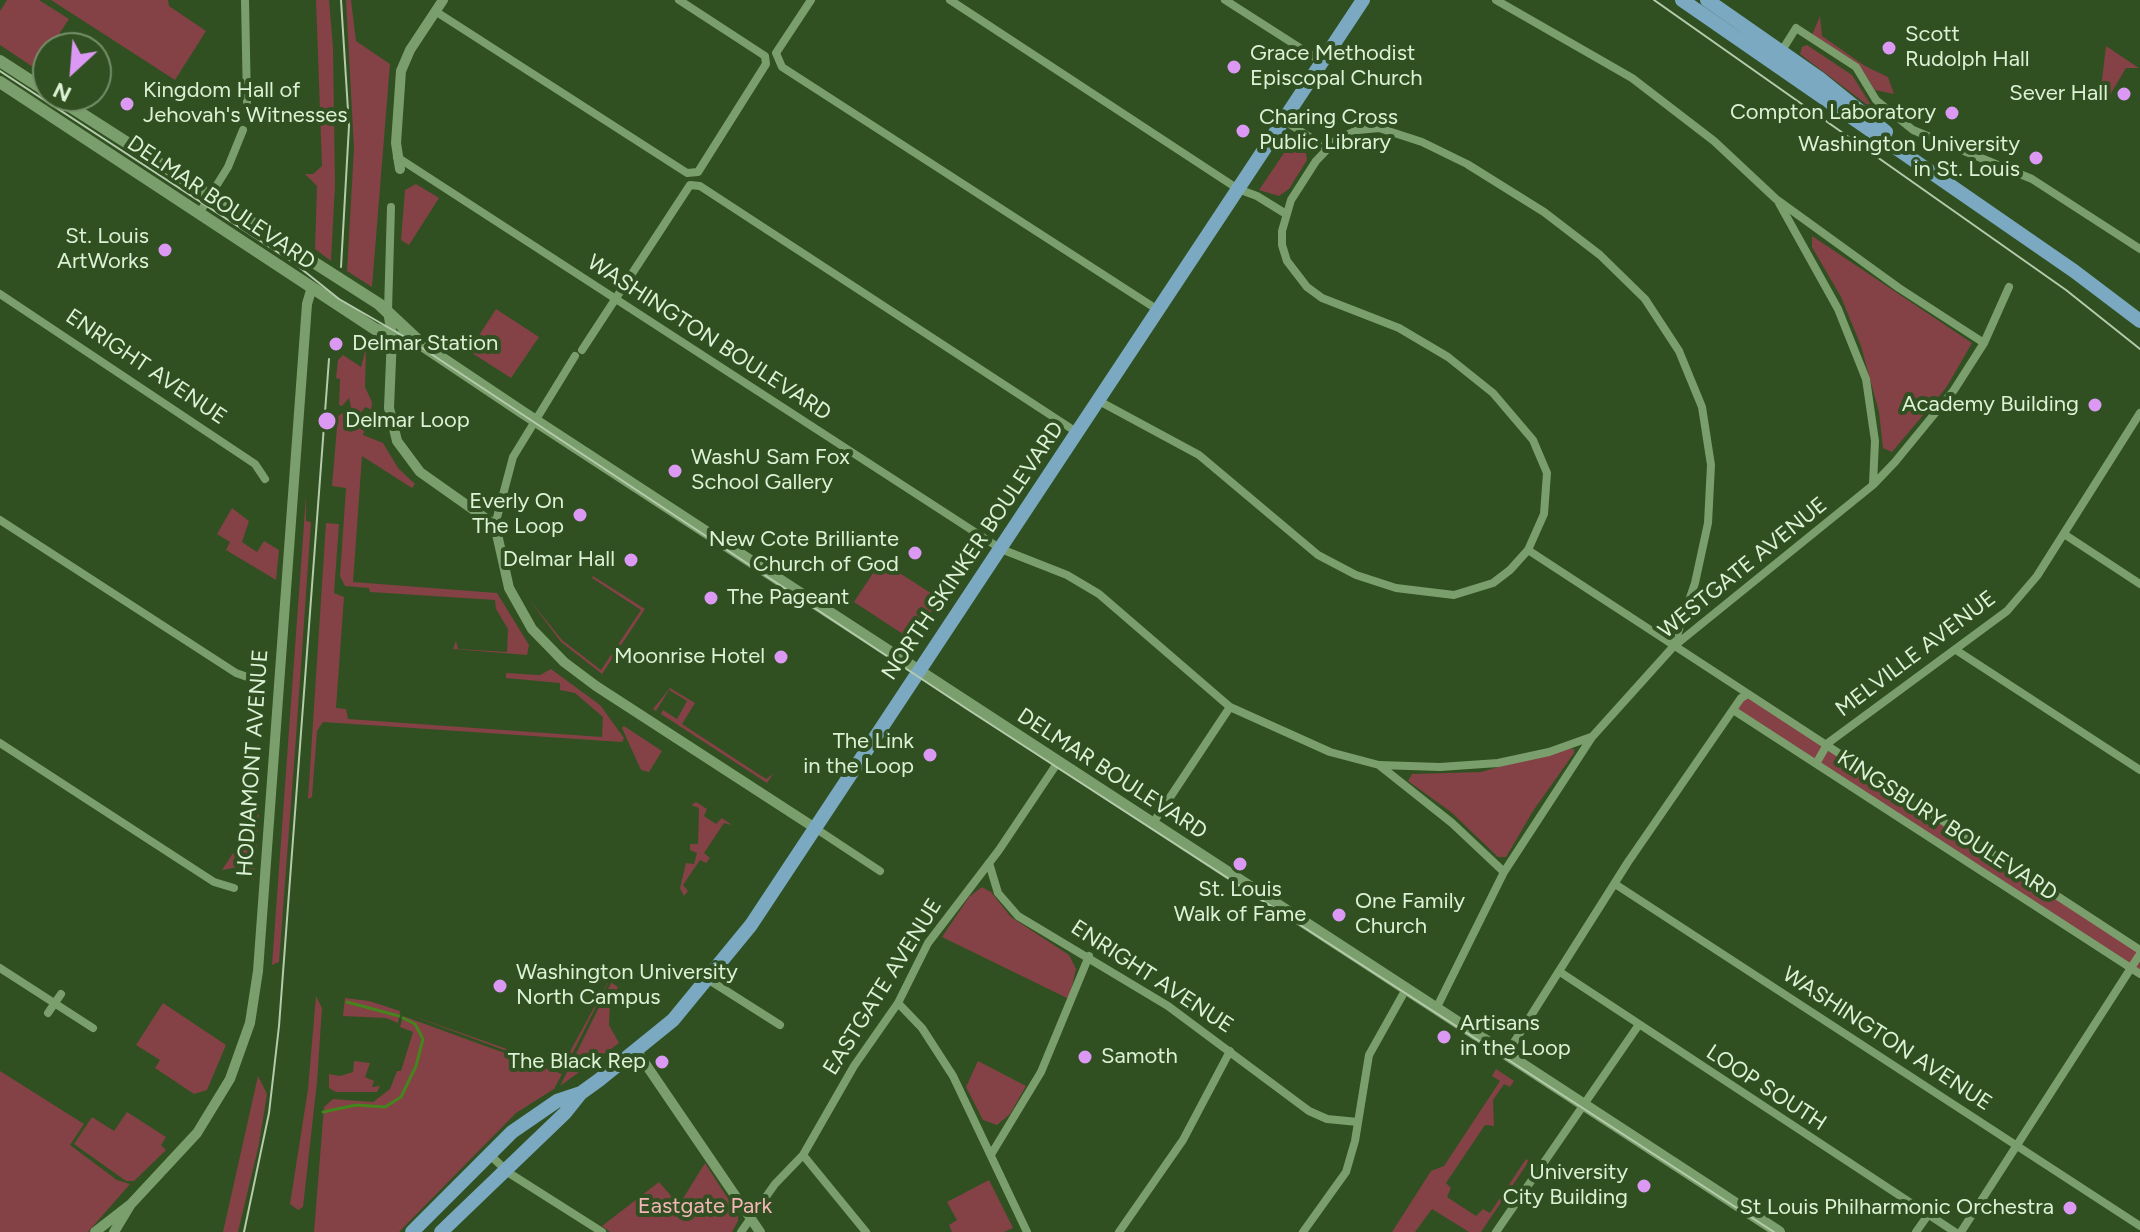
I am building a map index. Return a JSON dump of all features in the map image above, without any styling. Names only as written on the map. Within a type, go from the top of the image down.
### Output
[{"type":"main road","name":"NORTH SKINKER BOULEVARD","points":[[441,1232],[565,1113],[581,1093],[673,1020],[751,925],[1363,0]]},
{"type":"main road","points":[[1682,0],[1777,57]]},
{"type":"main road","points":[[1707,0],[1777,57],[2140,321]]},
{"type":"main road","points":[[0,61],[32,82]]},
{"type":"main road","name":"DELMAR BOULEVARD","points":[[0,82],[346,310],[392,336],[425,347]]},
{"type":"main road","name":"DELMAR BOULEVARD","points":[[79,112],[348,284],[388,311],[425,347],[534,419],[1779,1232]]},
{"type":"main road","name":"NORTH SKINKER BOULEVARD","points":[[412,1232],[489,1154],[530,1118],[557,1101],[581,1093]]},
{"type":"street","points":[[245,0],[247,102]]},
{"type":"street","points":[[400,169],[397,157],[403,64],[443,0]]},
{"type":"street","points":[[435,11],[687,173],[699,170],[766,64],[765,56],[679,0]]},
{"type":"street","points":[[811,0],[776,53],[782,67],[1158,310]]},
{"type":"street","points":[[950,0],[1238,189],[1257,196],[1286,214]]},
{"type":"street","points":[[1225,0],[1322,62]]},
{"type":"street","points":[[1496,0],[1632,78],[1714,141],[1776,199],[1899,288],[1984,343]]},
{"type":"street","points":[[1777,57],[1796,28],[1856,67],[1876,100],[1913,130],[2032,179],[2140,249]]},
{"type":"street","points":[[1283,120],[1327,148]]},
{"type":"street","points":[[1099,401],[1199,455],[1318,555],[1356,575],[1396,588],[1454,595],[1493,583],[1528,550],[1544,514],[1547,473],[1533,440],[1493,393],[1448,357],[1399,328],[1322,298],[1307,287],[1287,261],[1282,245],[1286,214],[1303,181],[1327,148],[1358,130],[1379,128],[1433,147],[1544,212],[1600,255],[1645,299],[1679,351],[1702,407],[1711,465],[1708,523],[1695,583],[1673,647]]},
{"type":"street","points":[[200,212],[228,167],[243,130]]},
{"type":"street","name":"WASHINGTON BOULEVARD","points":[[397,157],[1001,549]]},
{"type":"street","points":[[880,871],[601,689],[552,652],[523,615],[504,572],[495,525],[507,472],[534,419],[690,185],[700,186],[1078,433]]},
{"type":"street","points":[[1776,199],[1838,309],[1866,379],[1875,441],[1873,485]]},
{"type":"street","points":[[391,207],[389,408],[397,441],[420,472],[495,525]]},
{"type":"street","name":"HODIAMONT AVENUE","points":[[95,1232],[131,1204],[183,1150],[210,1115],[239,1059],[252,1010],[307,304],[312,287]]},
{"type":"street","name":"WESTGATE AVENUE","points":[[1436,1009],[1464,946],[1504,872],[1592,737],[1673,647],[1873,485],[1954,390],[1984,343],[2009,287]]},
{"type":"street","name":"ENRIGHT AVENUE","points":[[0,294],[255,464],[265,479]]},
{"type":"street","name":"MELVILLE AVENUE","points":[[1817,762],[1828,743],[2007,611],[2037,576],[2140,413]]},
{"type":"street","points":[[0,520],[236,673],[253,679]]},
{"type":"street","points":[[2064,534],[2140,584]]},
{"type":"street","points":[[1001,549],[1067,575],[1099,594],[1230,707],[1330,752],[1379,765],[1498,763],[1549,752],[1592,737]]},
{"type":"street","name":"KINGSBURY BOULEVARD","points":[[1528,550],[1673,647],[1828,743],[2140,952]]},
{"type":"street","points":[[1956,650],[2140,770]]},
{"type":"street","points":[[1506,1055],[1615,884],[1733,710],[1748,694]]},
{"type":"street","points":[[1153,823],[1230,707]]},
{"type":"street","name":"KINGSBURY BOULEVARD","points":[[1733,710],[2140,974]]},
{"type":"street","points":[[0,743],[214,882],[234,888]]},
{"type":"street","name":"EASTGATE AVENUE","points":[[741,1232],[803,1155],[854,1066],[898,1003],[928,943],[989,863],[1058,762]]},
{"type":"street","points":[[1379,765],[1452,823],[1504,872]]},
{"type":"street","name":"ENRIGHT AVENUE","points":[[989,863],[998,893],[1009,908],[1168,1006],[1316,1115],[1358,1122]]},
{"type":"street","name":"WASHINGTON AVENUE","points":[[1615,884],[2140,1226]]},
{"type":"street","points":[[1961,1232],[2140,952]]},
{"type":"street","points":[[992,1153],[1023,1106],[1051,1053],[1089,956]]},
{"type":"street","points":[[0,968],[93,1028]]},
{"type":"street","name":"LOOP SOUTH","points":[[1560,972],[1955,1232]]},
{"type":"street","points":[[706,978],[780,1025]]},
{"type":"street","points":[[1303,1232],[1346,1172],[1369,1055],[1406,989]]},
{"type":"street","points":[[48,1013],[61,994]]},
{"type":"street","points":[[898,1003],[922,1028],[953,1076],[1027,1232]]},
{"type":"street","points":[[1496,1232],[1638,1026]]},
{"type":"street","points":[[636,1050],[760,1232]]},
{"type":"street","points":[[1119,1232],[1183,1140],[1230,1051]]},
{"type":"street","points":[[489,1154],[504,1169],[602,1232]]},
{"type":"street","points":[[803,1155],[866,1232]]},
{"type":"street","name":"HODIAMONT AVENUE","points":[[114,1232],[131,1204]]},
{"type":"street","points":[[1916,1232],[1928,1215]]},
{"type":"green space","points":[[7,0],[39,0],[69,19],[60,32],[32,32],[32,66],[0,45],[0,11]]},
{"type":"green space","points":[[51,0],[168,0],[169,6],[206,31],[175,80],[112,39],[112,32],[101,32]]},
{"type":"green space","points":[[316,0],[329,0],[333,47],[335,185],[331,261],[315,249],[317,186],[305,174],[313,174],[322,166]]},
{"type":"green space","points":[[346,0],[351,0],[356,41],[390,64],[372,287],[347,271],[354,148]]},
{"type":"green space","points":[[1820,16],[1822,36],[1865,66],[1888,77],[1894,94],[1875,90],[1863,71],[1812,35]]},
{"type":"green space","points":[[1807,45],[1852,75],[1874,110],[1800,54],[1802,47]]},
{"type":"green space","points":[[2106,46],[2139,68],[2126,68],[2107,100],[2100,96]]},
{"type":"green space","points":[[1296,135],[1304,141],[1307,160],[1289,189],[1279,196],[1259,190]]},
{"type":"green space","points":[[416,184],[439,198],[409,245],[401,240],[405,190]]},
{"type":"green space","points":[[1812,236],[1972,343],[1946,388],[1892,452],[1883,448],[1879,412],[1861,346],[1841,297],[1812,247]]},
{"type":"green space","points":[[496,309],[539,337],[511,378],[469,351]]},
{"type":"green space","points":[[366,348],[365,387],[372,402],[370,422],[370,409],[365,407],[359,416],[352,412],[349,398],[342,406],[339,405],[340,379],[336,378],[338,360],[343,355],[361,367]]},
{"type":"green space","points":[[344,412],[349,414],[348,431],[352,432],[359,420],[366,424],[363,435],[383,443],[398,468],[415,484],[412,488],[362,456],[353,582],[497,593],[529,645],[527,655],[453,649],[456,641],[458,649],[507,652],[508,629],[496,609],[495,600],[370,592],[369,588],[345,586],[340,576],[346,488],[332,486],[338,416]]},
{"type":"green space","points":[[306,496],[306,521],[311,522],[296,737],[279,962],[272,965]]},
{"type":"green space","points":[[232,508],[249,521],[242,542],[257,552],[264,541],[279,550],[276,580],[226,550],[230,542],[217,534]]},
{"type":"green space","points":[[326,523],[339,524],[334,593],[344,597],[336,708],[346,709],[348,719],[602,737],[603,717],[575,693],[560,690],[560,683],[506,678],[506,673],[540,675],[551,669],[600,705],[624,738],[622,742],[323,722],[317,731],[312,797],[308,799]]},
{"type":"green space","points":[[881,561],[940,599],[912,640],[854,602]]},
{"type":"green space","points":[[593,576],[645,609],[602,674],[561,642],[528,598],[562,640],[601,670],[641,610]]},
{"type":"green space","points":[[670,688],[695,703],[682,724],[766,779],[773,774],[767,783],[661,714],[663,710],[677,719],[687,701],[669,690],[656,711],[653,709]]},
{"type":"green space","points":[[1748,694],[2140,950],[2140,974],[1733,710]]},
{"type":"green space","points":[[624,726],[662,751],[649,772],[641,770],[622,728]]},
{"type":"green space","points":[[1566,748],[1574,749],[1574,753],[1533,811],[1506,857],[1498,857],[1451,812],[1408,781],[1412,774],[1481,772]]},
{"type":"green space","points":[[696,802],[707,809],[704,816],[716,824],[722,818],[732,825],[724,823],[704,853],[710,858],[706,863],[700,860],[683,885],[688,891],[684,896],[680,888],[686,863],[694,864],[697,853],[690,850],[690,844],[698,844],[699,808],[691,805]]},
{"type":"green space","points":[[259,813],[254,880],[238,867],[222,870]]},
{"type":"green space","points":[[982,887],[991,892],[1011,917],[1069,955],[1076,969],[1069,999],[942,937],[969,897]]},
{"type":"green space","points":[[615,969],[563,1072],[410,1015],[561,1068]]},
{"type":"green space","points":[[618,969],[626,975],[617,973],[612,983],[618,987],[616,991],[609,989],[604,999],[610,1004],[609,1025],[619,1043],[560,1086]]},
{"type":"green space","points":[[316,996],[322,1008],[317,1082],[303,1207],[298,1210],[290,1204],[308,1089]]},
{"type":"green space","points":[[345,998],[369,1001],[400,1011],[398,1023],[386,1018],[343,1016]]},
{"type":"green space","points":[[163,1003],[226,1045],[207,1090],[194,1094],[155,1068],[160,1060],[136,1045]]},
{"type":"green space","points":[[403,1016],[562,1074],[554,1089],[516,1113],[399,1232],[314,1232],[324,1107],[333,1099],[373,1102],[390,1089],[397,1071],[401,1071],[413,1032],[400,1027]]},
{"type":"green space","points":[[354,1061],[370,1063],[365,1077],[374,1081],[372,1087],[380,1086],[377,1092],[336,1092],[329,1088],[329,1074],[340,1076],[353,1072]]},
{"type":"green space","points":[[978,1061],[1026,1086],[1010,1114],[997,1125],[983,1120],[966,1087]]},
{"type":"green space","points":[[1496,1069],[1514,1081],[1510,1087],[1504,1084],[1493,1100],[1494,1126],[1485,1125],[1446,1183],[1451,1188],[1447,1197],[1476,1216],[1483,1209],[1490,1213],[1526,1159],[1529,1161],[1481,1232],[1469,1232],[1432,1209],[1415,1232],[1392,1232],[1431,1171],[1444,1166],[1500,1081],[1492,1076]]},
{"type":"green space","points":[[0,1071],[84,1124],[70,1145],[117,1180],[130,1184],[88,1232],[0,1232]]},
{"type":"green space","points":[[258,1076],[267,1094],[259,1144],[238,1232],[223,1232]]},
{"type":"green space","points":[[127,1112],[166,1137],[161,1145],[166,1150],[134,1181],[126,1181],[74,1144],[92,1117],[114,1131]]},
{"type":"green space","name":"Eastgate Park","points":[[705,1163],[738,1214],[732,1232],[610,1232],[602,1226],[659,1182],[679,1205]]},
{"type":"green space","points":[[989,1180],[1013,1228],[1004,1232],[952,1232],[949,1225],[957,1220],[947,1202]]},
{"type":"waterway","points":[[347,1002],[399,1016]]},
{"type":"waterway","points":[[323,1112],[356,1105],[385,1107],[401,1097],[416,1066],[423,1039],[415,1024],[403,1018]]},
{"type":"tram line","points":[[341,0],[349,126],[341,267]]},
{"type":"tram line","points":[[1654,0],[2066,290],[2140,349]]},
{"type":"tram line","points":[[0,71],[294,263],[339,299],[410,340],[967,709],[1774,1232]]},
{"type":"tram line","points":[[244,1232],[269,1113],[279,1026],[329,359]]},
{"type":"place","name":"Scott Rudolph Hall","points":[[1889,48]]},
{"type":"place","name":"Grace Methodist Episcopal Church","points":[[1234,67]]},
{"type":"place","name":"Sever Hall","points":[[2124,94]]},
{"type":"place","name":"Kingdom Hall of Jehovah's Witnesses","points":[[127,104]]},
{"type":"place","name":"Compton Laboratory","points":[[1952,113]]},
{"type":"place","name":"Charing Cross Public Library","points":[[1243,131]]},
{"type":"place","name":"Washington University in St. Louis","points":[[2036,158]]},
{"type":"place","name":"St. Louis ArtWorks","points":[[165,250]]},
{"type":"place","name":"Delmar Station","points":[[336,344]]},
{"type":"place","name":"Academy Building","points":[[2095,405]]},
{"type":"place","name":"Delmar Loop","points":[[327,421]]},
{"type":"place","name":"WashU Sam Fox School Gallery","points":[[675,471]]},
{"type":"place","name":"Everly On The Loop","points":[[580,515]]},
{"type":"place","name":"New Cote Brilliante Church of God","points":[[915,553]]},
{"type":"place","name":"Delmar Hall","points":[[631,560]]},
{"type":"place","name":"The Pageant","points":[[711,598]]},
{"type":"place","name":"Moonrise Hotel","points":[[781,657]]},
{"type":"place","name":"The Link in the Loop","points":[[930,755]]},
{"type":"place","name":"St. Louis Walk of Fame","points":[[1240,864]]},
{"type":"place","name":"One Family Church","points":[[1339,915]]},
{"type":"place","name":"Washington University North Campus","points":[[500,986]]},
{"type":"place","name":"Artisans in the Loop","points":[[1444,1037]]},
{"type":"place","name":"Samoth","points":[[1085,1057]]},
{"type":"place","name":"The Black Rep","points":[[662,1062]]},
{"type":"place","name":"University City Building","points":[[1644,1186]]},
{"type":"place","name":"St Louis Philharmonic Orchestra","points":[[2070,1208]]}]
